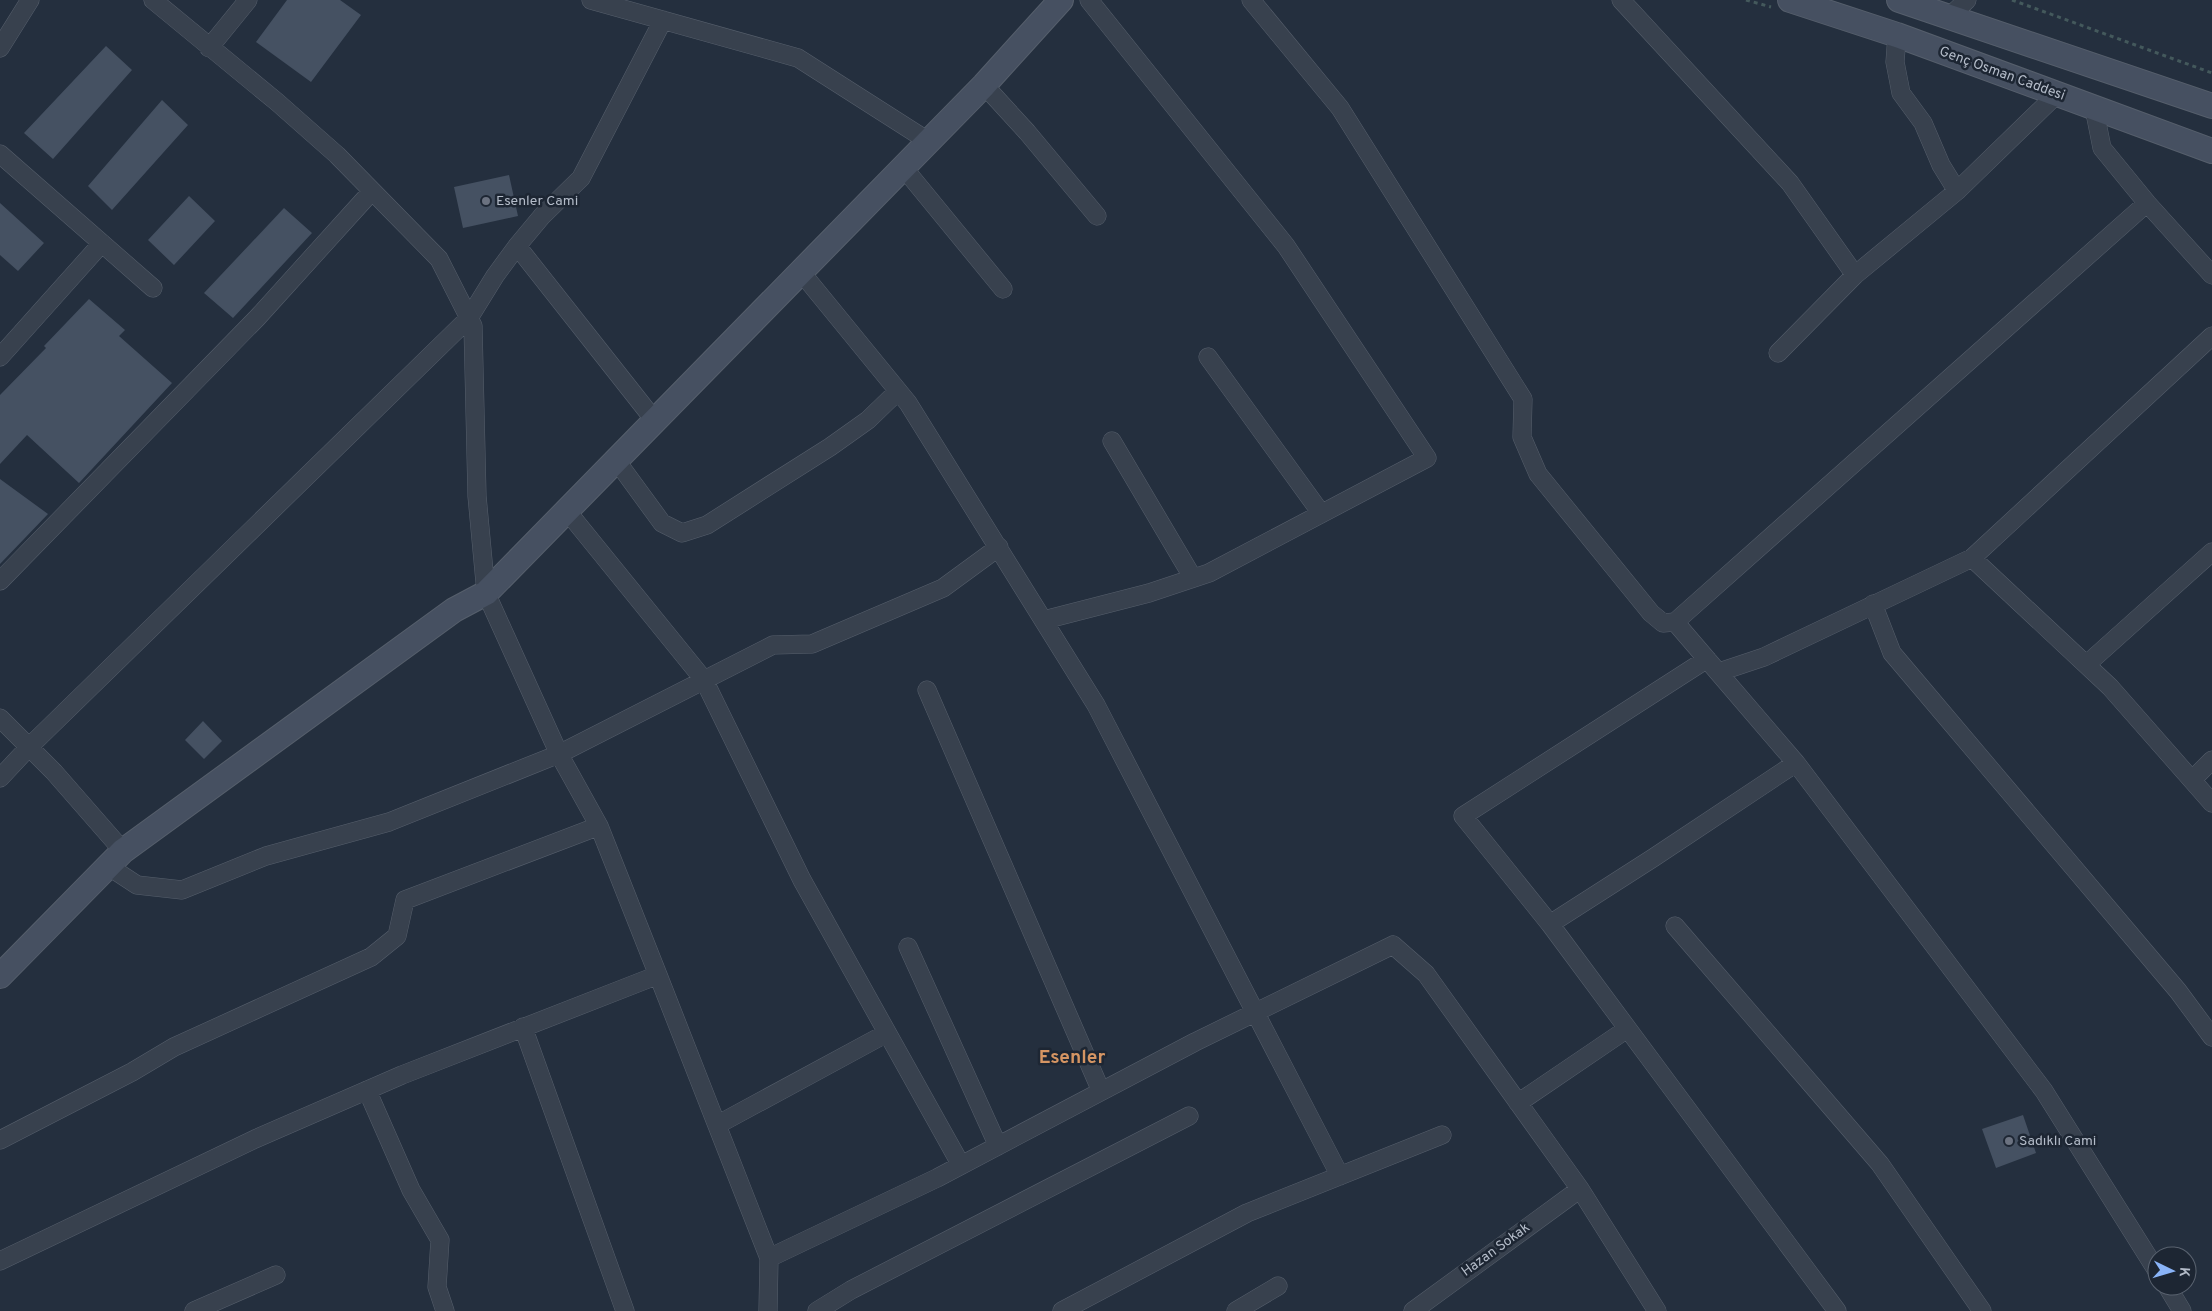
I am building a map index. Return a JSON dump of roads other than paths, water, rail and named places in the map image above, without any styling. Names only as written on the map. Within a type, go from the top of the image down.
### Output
[{"type":"street","points":[[0,48],[30,0]]},
{"type":"street","points":[[153,0],[317,137],[439,259],[473,326],[477,496],[486,593],[559,754],[599,826],[658,975],[769,1258],[768,1311]]},
{"type":"street","points":[[209,48],[248,0]]},
{"type":"street","points":[[592,0],[798,58],[928,141]]},
{"type":"street","points":[[0,976],[115,859],[454,610],[486,593],[984,85],[1061,0]]},
{"type":"street","points":[[1044,620],[1149,593],[1209,573],[1427,458],[1286,246],[1088,0]]},
{"type":"street","points":[[1251,0],[1340,108],[1523,399],[1522,438],[1538,474],[1651,612],[1663,623],[1675,622],[2147,203]]},
{"type":"street","points":[[1621,0],[1790,183],[1855,275]]},
{"type":"street","name":"Genç Osman Caddesi","points":[[1790,0],[1897,35],[2212,151]]},
{"type":"street","points":[[1899,0],[1941,11],[2212,106]]},
{"type":"street","points":[[1941,11],[1967,0]]},
{"type":"street","points":[[0,778],[29,747],[469,318],[495,276],[517,246],[542,216],[581,178],[663,20]]},
{"type":"street","points":[[1897,35],[1895,62],[1901,93],[1924,123],[1941,165],[1957,191]]},
{"type":"street","points":[[984,85],[1027,132],[1097,216]]},
{"type":"street","points":[[1778,352],[1855,275],[1957,191],[2056,94]]},
{"type":"street","points":[[2094,108],[2102,148],[2147,203],[2212,275]]},
{"type":"street","points":[[0,154],[153,288]]},
{"type":"street","points":[[903,167],[1004,289]]},
{"type":"street","points":[[0,581],[257,318],[372,191]]},
{"type":"street","points":[[0,357],[102,243]]},
{"type":"street","points":[[517,246],[655,421]]},
{"type":"street","points":[[801,272],[908,403],[1096,705],[1340,1176]]},
{"type":"street","points":[[1837,1311],[1550,924],[1463,816],[1713,666],[1764,657],[1972,558],[2212,336]]},
{"type":"street","points":[[1208,357],[1321,514]]},
{"type":"street","points":[[616,460],[662,523],[682,533],[707,525],[830,447],[868,420],[898,391]]},
{"type":"street","points":[[1112,441],[1193,578]]},
{"type":"street","points":[[566,510],[704,680],[802,880],[961,1165]]},
{"type":"street","points":[[0,718],[54,772],[115,859],[137,885],[182,890],[266,856],[389,822],[559,754],[773,646],[812,644],[943,588],[999,547]]},
{"type":"street","points":[[2087,664],[2212,552]]},
{"type":"street","points":[[1972,558],[2110,687],[2212,803]]},
{"type":"street","points":[[1873,604],[1892,653],[2178,991],[2212,1037]]},
{"type":"street","points":[[1675,622],[1796,763],[2044,1092],[2147,1255]]},
{"type":"street","points":[[927,690],[1101,1091]]},
{"type":"street","points":[[2192,780],[2212,760]]},
{"type":"street","points":[[1550,924],[1654,858],[1796,763]]},
{"type":"street","points":[[0,1140],[132,1072],[174,1046],[371,957],[397,936],[405,900],[599,826]]},
{"type":"street","points":[[1675,926],[1880,1164],[1982,1311]]},
{"type":"street","points":[[769,1258],[961,1165],[1256,1011],[1393,945],[1426,974],[1580,1189],[1657,1311]]},
{"type":"street","points":[[908,947],[998,1146]]},
{"type":"street","points":[[0,1261],[255,1139],[367,1090],[658,975]]},
{"type":"street","points":[[523,1027],[625,1311]]},
{"type":"street","points":[[1518,1103],[1627,1029]]},
{"type":"street","points":[[717,1126],[887,1033]]},
{"type":"street","points":[[367,1090],[411,1190],[440,1240],[437,1288],[445,1311]]},
{"type":"street","points":[[817,1311],[851,1290],[1189,1116]]},
{"type":"street","points":[[1062,1311],[1246,1214],[1442,1135]]},
{"type":"street","name":"Hazan Sokak","points":[[1413,1311],[1580,1189]]},
{"type":"street","points":[[194,1311],[230,1304],[276,1275]]},
{"type":"street","points":[[1236,1311],[1278,1286]]},
{"type":"street","points":[[2173,1296],[2182,1311]]},
{"type":"place","name":"Esenler Cami","points":[[486,201]]},
{"type":"place","name":"Sadıklı Cami","points":[[2009,1141]]},
{"type":"district","name":"Esenler","points":[[1072,1058]]}]
